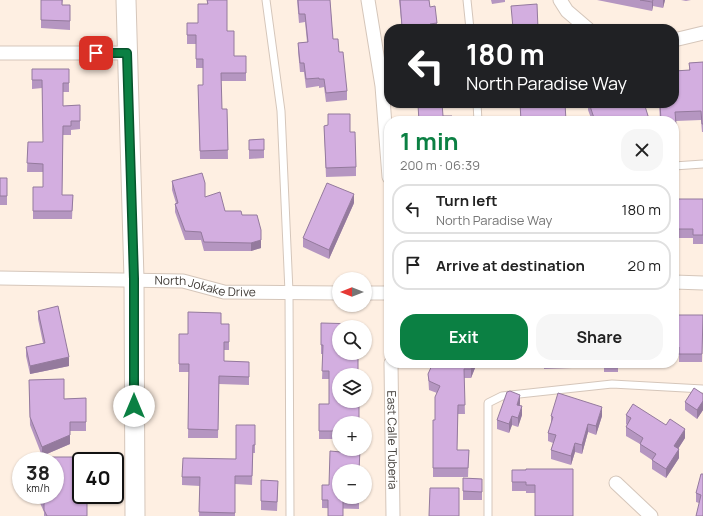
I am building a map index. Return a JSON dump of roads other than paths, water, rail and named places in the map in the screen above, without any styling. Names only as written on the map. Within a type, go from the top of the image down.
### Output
[{"type":"street","points":[[126,0],[134,279],[135,516]]},
{"type":"street","points":[[368,0],[382,86],[384,116]]},
{"type":"street","points":[[560,0],[567,11],[582,24]]},
{"type":"street","points":[[679,39],[703,33]]},
{"type":"street","points":[[0,53],[127,53]]},
{"type":"street","name":"North Jokake Drive","points":[[0,278],[183,281],[224,292],[332,293]]},
{"type":"street","points":[[679,282],[703,282]]},
{"type":"street","points":[[372,293],[384,293]]},
{"type":"street","name":"East Calle Tuberia","points":[[391,368],[393,516]]},
{"type":"street","points":[[616,483],[650,516]]},
{"type":"lane","points":[[266,0],[281,111],[289,292],[290,516]]},
{"type":"lane","points":[[467,0],[469,24]]},
{"type":"lane","points":[[679,166],[703,164]]},
{"type":"lane","points":[[488,516],[488,403],[502,396],[612,384],[703,389]]}]
